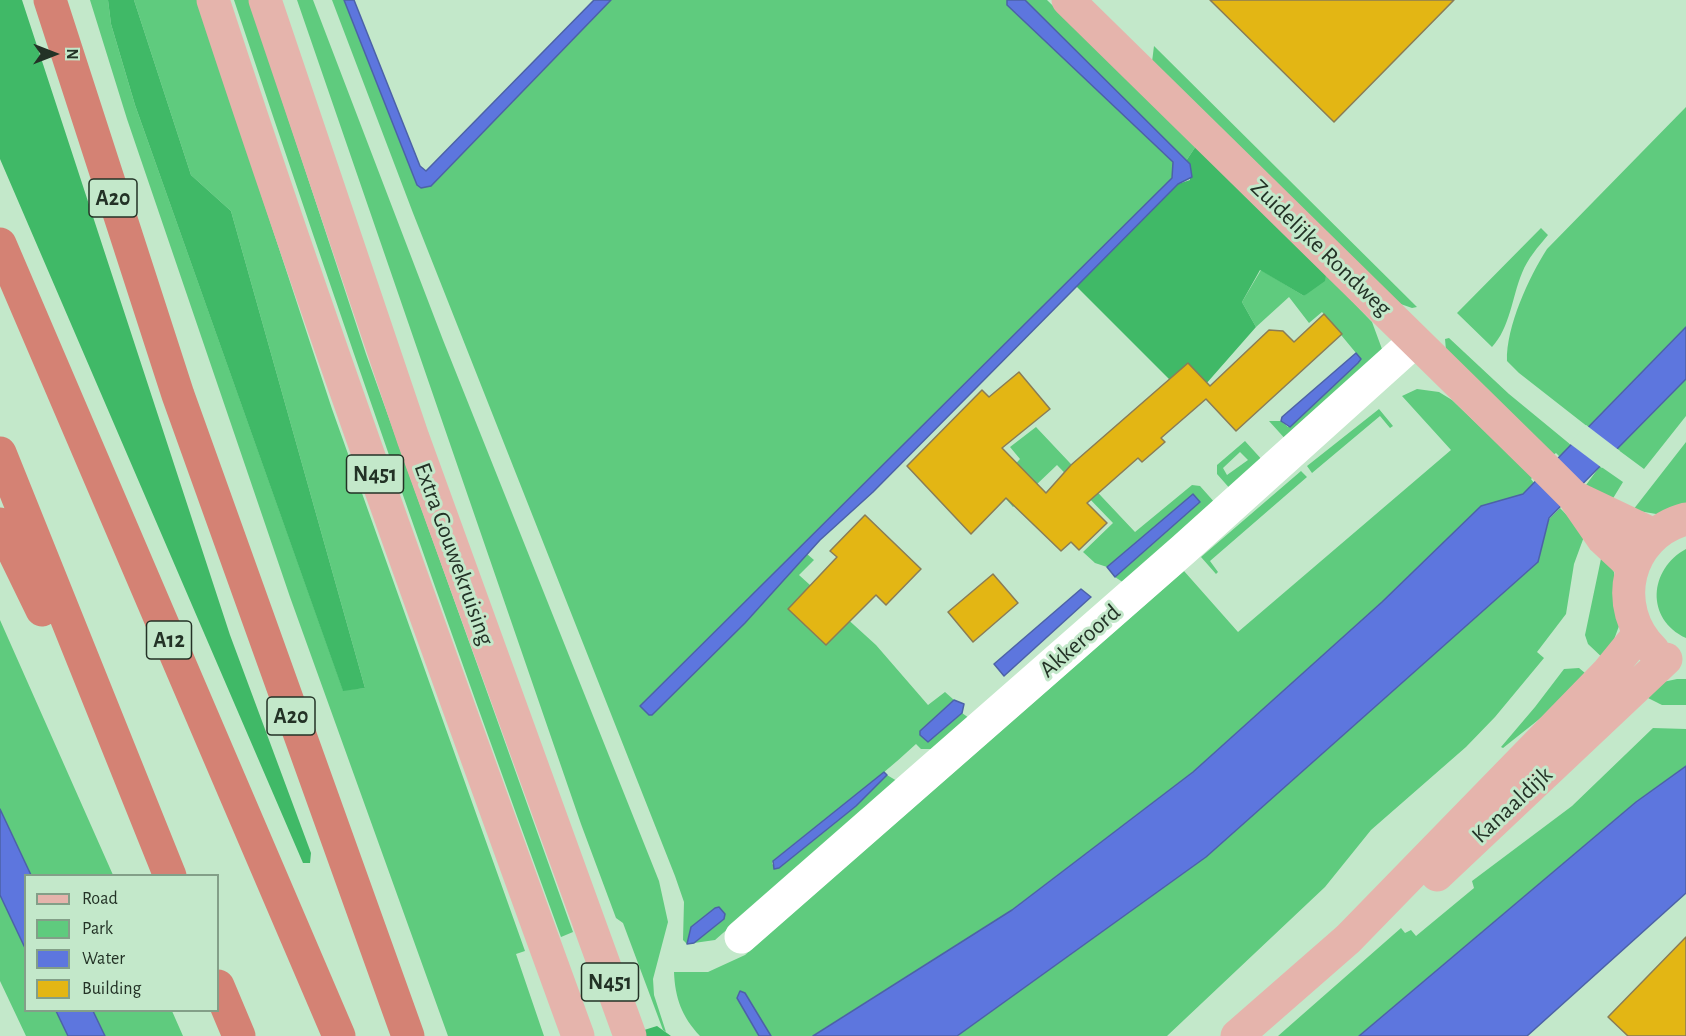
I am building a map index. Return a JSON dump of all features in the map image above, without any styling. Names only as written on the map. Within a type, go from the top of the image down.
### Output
[{"type":"highway","name":"A20","points":[[50,0],[182,406],[408,1036]]},
{"type":"highway","name":"A12","points":[[0,244],[339,1036]]},
{"type":"highway","points":[[0,453],[169,872]]},
{"type":"highway","points":[[0,524],[169,872]]},
{"type":"highway","points":[[219,988],[239,1036]]},
{"type":"main road","name":"Extra Gouwekruising","points":[[213,0],[275,190],[391,520],[578,1036]]},
{"type":"main road","name":"Extra Gouwekruising","points":[[265,0],[413,438],[630,1036]]},
{"type":"main road","name":"Zuidelijke Rondweg","points":[[1068,0],[1544,466],[1574,497],[1603,539],[1632,566]]},
{"type":"main road","name":"Zuidelijke Rondweg","points":[[1574,497],[1654,535]]},
{"type":"main road","points":[[1676,663],[1655,652],[1639,634],[1632,621],[1627,594],[1632,566],[1638,554],[1654,535],[1673,523],[1686,519]]},
{"type":"main road","name":"Kanaaldijk","points":[[1237,1036],[1348,939],[1608,672],[1639,634]]},
{"type":"main road","name":"Kanaaldijk","points":[[1348,939],[1440,872],[1676,663]]},
{"type":"street","name":"Akkeroord","points":[[741,937],[1185,549],[1415,340]]},
{"type":"green space","points":[[0,0],[22,0],[230,635],[311,853],[310,863],[303,863],[0,159]]},
{"type":"green space","points":[[90,0],[108,0],[111,24],[135,105],[343,690],[365,688],[231,211],[191,175],[134,0],[197,0],[332,409],[525,951],[516,954],[544,1036],[448,1036],[290,597],[127,119]]},
{"type":"green space","points":[[108,0],[134,0],[191,175],[231,211],[365,688],[343,691],[135,105],[111,24]]},
{"type":"green space","points":[[234,0],[249,0],[366,354],[573,932],[561,937],[394,470]]},
{"type":"green space","points":[[297,0],[313,0],[443,340],[659,881],[668,922],[653,979],[654,995],[666,1032],[663,1030],[623,923],[616,918],[581,824]]},
{"type":"green space","points":[[332,0],[344,0],[417,185],[431,186],[611,0],[1007,0],[1008,5],[1173,162],[1172,178],[640,706],[652,714],[745,623],[807,554],[814,560],[799,575],[876,645],[928,705],[945,692],[954,700],[920,731],[928,742],[962,713],[969,718],[932,749],[921,749],[916,744],[773,861],[772,864],[779,868],[856,806],[887,775],[897,781],[715,940],[694,943],[724,919],[691,927],[687,944],[683,940],[684,902],[675,876],[413,213]]},
{"type":"green space","points":[[1025,0],[1047,0],[1196,146],[1186,161]]},
{"type":"green space","points":[[1154,46],[1417,307],[1412,308],[1395,302],[1152,62]]},
{"type":"green space","points":[[1686,107],[1686,327],[1588,427],[1507,361],[1514,318],[1526,288],[1547,249]]},
{"type":"green space","points":[[1196,146],[1326,274],[1325,281],[1304,296],[1260,270],[1242,302],[1256,327],[1191,401],[1076,286],[1178,184],[1190,180],[1190,164],[1186,161]]},
{"type":"green space","points":[[1541,228],[1548,235],[1524,268],[1507,322],[1492,347],[1457,313]]},
{"type":"green space","points":[[1261,270],[1304,296],[1326,274],[1372,322],[1382,349],[1376,368],[1288,442],[1269,421],[1281,421],[1288,427],[1356,353],[1322,312],[1309,323],[1289,297],[1256,327],[1242,302]]},
{"type":"green space","points":[[1449,338],[1509,394],[1571,445],[1560,457],[1556,453],[1553,455],[1446,350],[1445,339]]},
{"type":"green space","points":[[1686,379],[1686,416],[1644,469],[1617,449]]},
{"type":"green space","points":[[1417,389],[1439,392],[1452,400],[1533,477],[1531,479],[1534,483],[1523,494],[1480,507],[1382,602],[1193,772],[1012,910],[813,1036],[771,1036],[745,993],[740,991],[737,998],[759,1036],[700,1036],[688,1022],[681,1007],[674,972],[708,972],[745,955],[1184,571],[1238,632],[1451,450],[1402,396]]},
{"type":"green space","points":[[1379,409],[1393,426],[1390,428],[1380,416],[1312,473],[1307,466]]},
{"type":"green space","points":[[1036,427],[1135,532],[1192,485],[1200,486],[1216,504],[1124,583],[1115,577],[1200,502],[1193,495],[1107,567],[1095,563],[1083,552],[1113,523],[1057,465],[1013,507],[995,486],[1020,459],[1010,447]]},
{"type":"green space","points":[[1245,441],[1264,462],[1232,491],[1217,474],[1217,465]],"holes":[[[1240,452],[1248,460],[1227,475],[1223,468]]]},
{"type":"green space","points":[[1686,442],[1686,507],[1662,515],[1633,510]]},
{"type":"green space","points":[[1600,466],[1623,482],[1612,500],[1586,485]]},
{"type":"green space","points":[[1301,471],[1307,477],[1210,561],[1218,572],[1216,574],[1201,557]]},
{"type":"green space","points":[[1560,508],[1585,534],[1574,564],[1566,614],[1537,652],[1544,658],[1495,717],[1466,747],[1371,830],[1325,887],[1167,1036],[957,1036],[1206,857],[1538,562],[1549,519]]},
{"type":"green space","points":[[1686,549],[1686,638],[1673,630],[1664,619],[1658,607],[1657,594],[1659,581],[1665,569]]},
{"type":"green space","points":[[1602,554],[1614,572],[1619,626],[1606,661],[1588,644],[1585,635]]},
{"type":"green space","points":[[0,620],[113,874],[31,874],[0,809]]},
{"type":"green space","points":[[1579,668],[1591,678],[1503,748],[1501,747],[1564,669]]},
{"type":"green space","points":[[1686,679],[1686,705],[1662,705],[1648,698],[1663,682]]},
{"type":"green space","points":[[1653,728],[1686,729],[1686,766],[1636,802],[1359,1036],[1278,1036],[1401,928],[1405,933],[1411,930],[1416,936],[1474,888],[1472,881],[1572,806]]},
{"type":"green space","points":[[0,895],[24,946],[24,1012],[56,1012],[68,1036],[26,1036],[0,981]]},
{"type":"green space","points":[[93,1012],[172,1012],[183,1036],[105,1036]]},
{"type":"green space","points":[[657,1026],[671,1036],[625,1036]]},
{"type":"water","points":[[344,0],[354,0],[420,166],[426,171],[594,0],[611,0],[431,186],[421,188],[417,185]]},
{"type":"water","points":[[1007,0],[1025,0],[1190,164],[1192,177],[1178,184],[873,492],[820,540],[745,623],[652,715],[649,715],[640,706],[1172,178],[1173,162],[1007,5]]},
{"type":"water","points":[[1686,327],[1686,379],[1549,518],[1538,562],[1206,857],[957,1036],[813,1036],[1012,910],[1193,772],[1382,602],[1481,506],[1523,494]]},
{"type":"water","points":[[1356,353],[1361,359],[1358,363],[1290,427],[1281,421],[1282,417]]},
{"type":"water","points":[[1193,494],[1200,502],[1115,577],[1107,567]]},
{"type":"water","points":[[1081,589],[1091,597],[1004,676],[994,664]]},
{"type":"water","points":[[954,700],[964,704],[962,713],[928,742],[920,735],[920,731]]},
{"type":"water","points":[[1686,766],[1686,893],[1527,1036],[1359,1036],[1636,802]]},
{"type":"water","points":[[884,772],[887,775],[856,806],[779,868],[774,869],[773,861]]},
{"type":"water","points":[[0,809],[31,874],[24,874],[24,946],[0,895]]},
{"type":"water","points":[[719,907],[725,914],[724,919],[694,943],[687,944],[691,927]]},
{"type":"water","points":[[740,991],[745,993],[771,1036],[759,1036],[737,998]]},
{"type":"water","points":[[56,1012],[93,1012],[105,1036],[68,1036]]},
{"type":"pier","points":[[1586,425],[1620,451],[1602,468],[1569,443]]},
{"type":"building","points":[[1210,0],[1454,0],[1334,122]]},
{"type":"building","points":[[1324,314],[1342,334],[1236,431],[1206,399],[1161,438],[1165,442],[1142,462],[1138,458],[1087,503],[1107,523],[1079,550],[1071,542],[1061,551],[1006,498],[971,534],[907,466],[982,390],[989,397],[1019,372],[1050,409],[1002,448],[1046,493],[1071,465],[1188,363],[1210,386],[1269,330],[1283,331],[1294,342]]},
{"type":"building","points":[[865,515],[921,569],[886,605],[876,595],[826,645],[788,609],[837,557],[830,551]]},
{"type":"building","points":[[993,574],[1018,603],[973,642],[948,612]]},
{"type":"building","points":[[1686,937],[1686,1036],[1628,1036],[1608,1017]]}]
